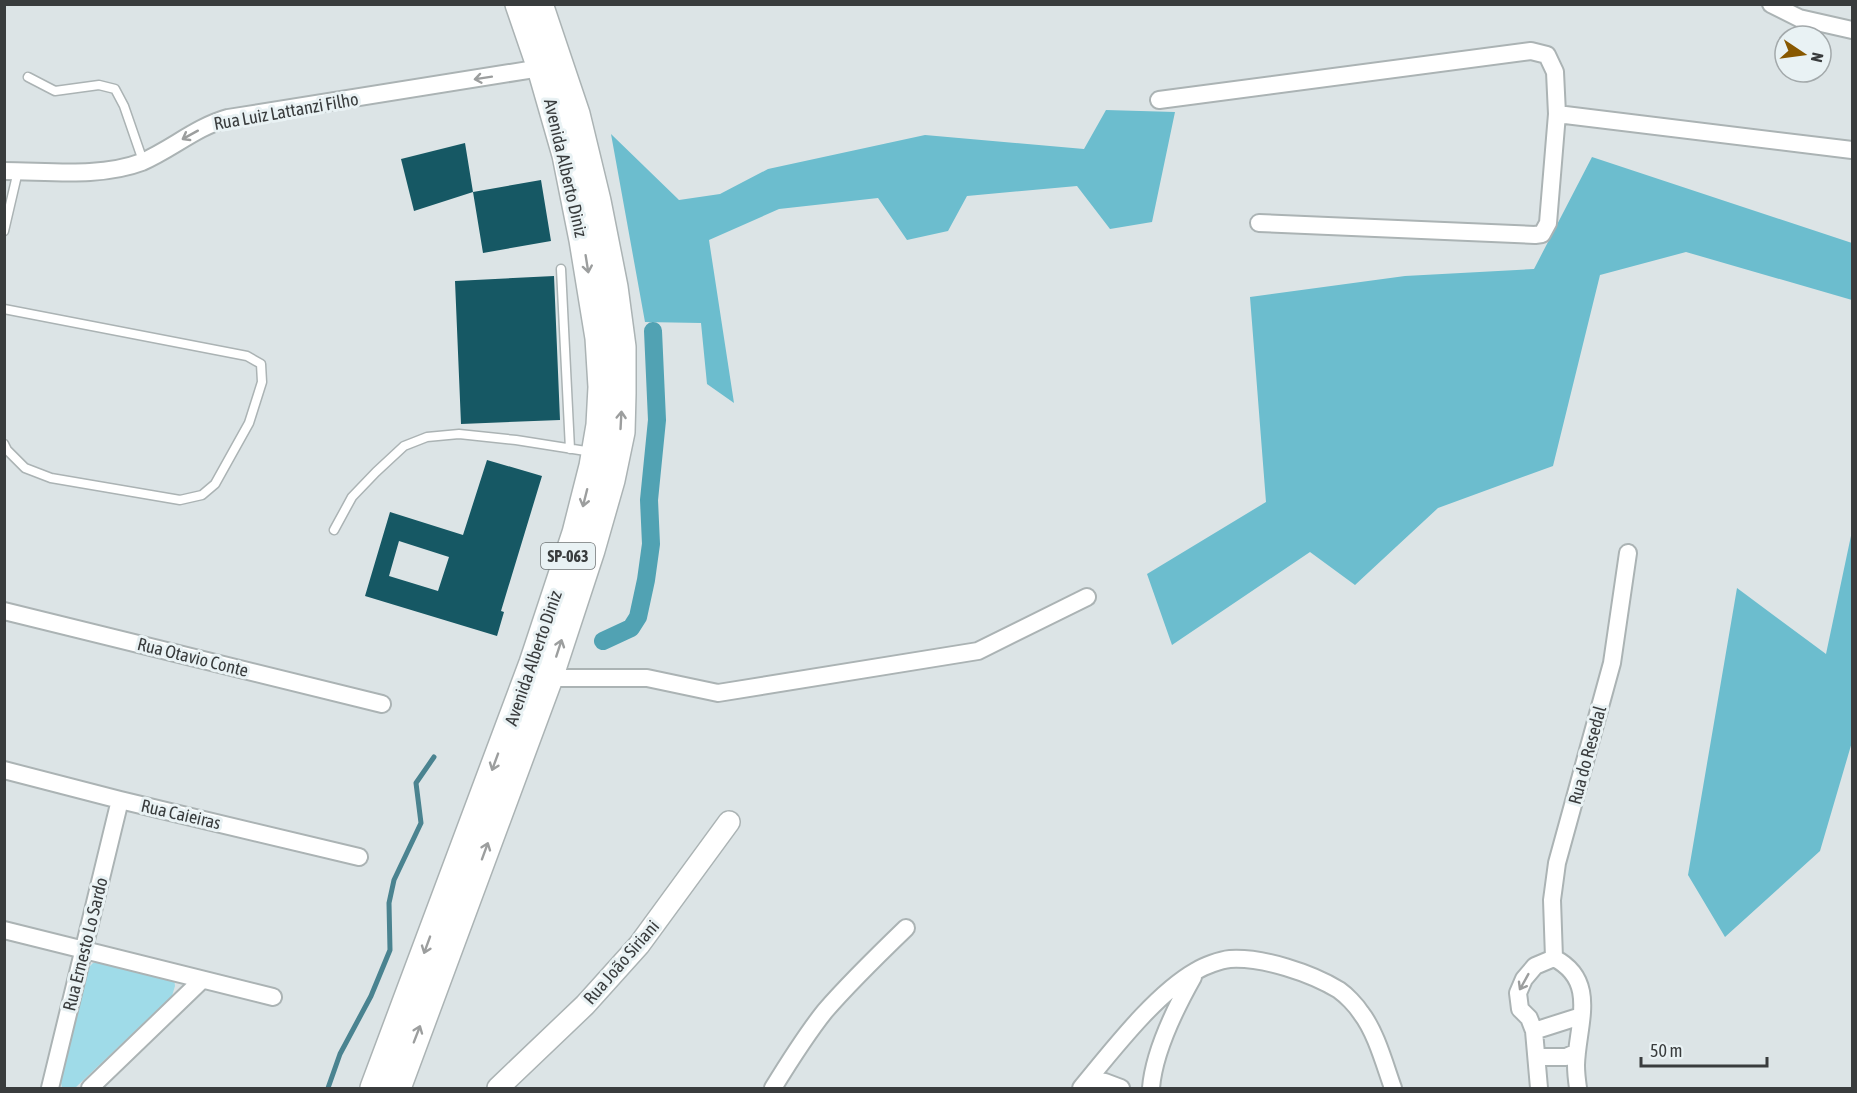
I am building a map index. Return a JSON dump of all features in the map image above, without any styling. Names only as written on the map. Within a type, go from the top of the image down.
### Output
[{"type":"main road","name":"Avenida Alberto Diniz","points":[[374,1089],[532,663],[576,533],[583,451],[600,425],[602,387],[599,338],[583,240],[566,155],[541,68],[519,4]]},
{"type":"main road","name":"Avenida Alberto Diniz","points":[[397,1089],[549,678],[591,550],[611,480],[621,432],[622,347],[614,288],[597,201],[576,114],[539,4]]},
{"type":"street","points":[[1771,4],[1799,18],[1852,30]]},
{"type":"street","points":[[1159,100],[1531,51],[1547,55],[1551,61],[1555,72],[1557,114],[1548,223],[1542,234],[1259,223]]},
{"type":"street","name":"Rua Luiz Lattanzi Filho","points":[[11,171],[100,172],[143,161],[210,123],[228,118],[541,68]]},
{"type":"street","points":[[1557,114],[1852,150]]},
{"type":"street","name":"Rua do Resedal","points":[[1554,958],[1552,900],[1557,864],[1612,663],[1628,553]]},
{"type":"street","name":"Avenida Alberto Diniz","points":[[549,678],[647,678],[718,693],[978,651],[1087,597]]},
{"type":"street","name":"Rua Otavio Conte","points":[[4,611],[382,704]]},
{"type":"street","name":"Rua Caieiras","points":[[4,770],[359,857]]},
{"type":"street","name":"Rua Ernesto Lo Sardo","points":[[50,1089],[120,800]]},
{"type":"street","name":"Rua João Siriani","points":[[498,1089],[585,1005],[639,945],[729,822]]},
{"type":"street","points":[[773,1089],[795,1052],[825,1011],[870,962],[906,928]]},
{"type":"street","points":[[4,930],[273,997]]},
{"type":"street","points":[[1539,1089],[1538,1057],[1531,1025],[1520,1009],[1518,993],[1524,979],[1535,966],[1554,958],[1574,973],[1581,988],[1582,1010],[1576,1064],[1578,1089]]},
{"type":"street","points":[[1085,1084],[1162,996],[1196,971],[1229,959],[1258,961],[1301,972],[1340,991],[1362,1013],[1377,1044],[1393,1089]]},
{"type":"street","points":[[1151,1089],[1152,1076],[1166,1034],[1178,1003],[1196,971]]},
{"type":"street","points":[[90,1089],[202,980]]},
{"type":"street","points":[[1531,1025],[1582,1010]]},
{"type":"street","points":[[1538,1057],[1566,1057],[1577,1052]]},
{"type":"street","points":[[1085,1084],[1105,1082],[1121,1089]]},
{"type":"lane","points":[[28,77],[55,91],[99,85],[115,89],[124,106],[143,161]]},
{"type":"lane","points":[[4,231],[11,171]]},
{"type":"lane","points":[[334,530],[352,498],[376,472],[404,446],[428,437],[459,434],[583,451],[561,269]]},
{"type":"lane","points":[[4,309],[247,356],[261,364],[262,382],[249,423],[215,483],[202,495],[180,500],[51,478],[25,468],[4,444]]},
{"type":"shaded area","points":[[1106,110],[1175,112],[1152,222],[1110,229],[1077,186],[967,196],[948,231],[907,240],[878,198],[779,209],[709,240],[734,403],[707,384],[701,323],[645,322],[611,134],[679,200],[720,194],[768,169],[925,135],[1084,149]]},
{"type":"shaded area","points":[[1592,157],[1852,243],[1852,300],[1686,252],[1600,275],[1553,466],[1438,508],[1355,585],[1310,552],[1172,645],[1147,574],[1266,502],[1250,297],[1405,276],[1534,269]]},
{"type":"shaded area","points":[[1852,531],[1852,742],[1820,851],[1725,937],[1688,875],[1737,588],[1826,654]]},
{"type":"shaded area","points":[[102,961],[174,977],[175,986],[172,996],[75,1088],[62,1088],[61,1083],[86,970],[93,963]]},
{"type":"building","points":[[465,143],[473,192],[414,211],[401,159]]},
{"type":"building","points":[[541,180],[551,241],[483,253],[473,192]]},
{"type":"building","points":[[554,276],[560,420],[461,424],[455,281]]},
{"type":"building","points":[[487,460],[542,476],[501,611],[504,612],[497,636],[365,596],[390,512],[463,535]],"holes":[[[399,541],[449,557],[438,591],[389,576]]]},
{"type":"waterway","points":[[603,641],[631,628],[638,617],[646,580],[651,544],[649,500],[657,420],[653,331]]},
{"type":"waterway","points":[[328,1088],[340,1054],[371,996],[390,950],[389,903],[394,880],[421,823],[416,783],[434,757]]}]
